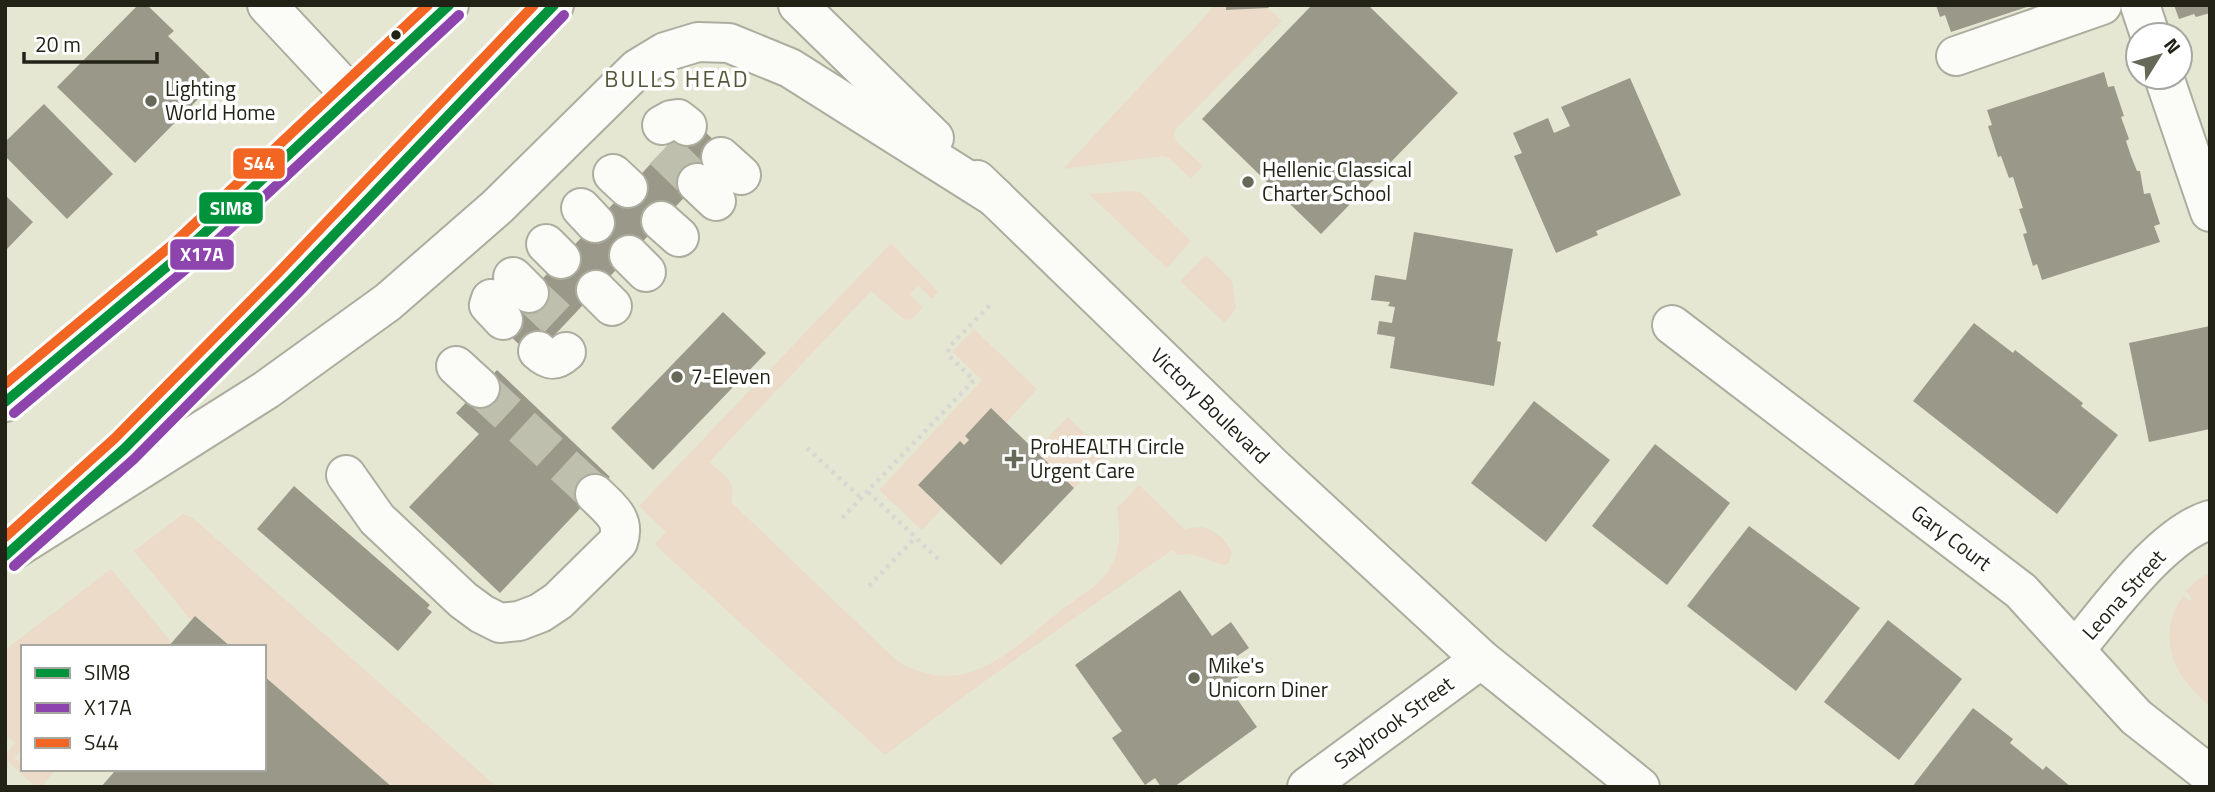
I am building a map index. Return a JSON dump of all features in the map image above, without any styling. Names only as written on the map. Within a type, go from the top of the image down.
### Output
[{"type":"main road","points":[[267,5],[351,95]]},
{"type":"main road","points":[[5,402],[182,254],[450,5]]},
{"type":"main road","points":[[9,553],[134,439],[288,283],[554,5]]},
{"type":"main road","name":"Victory Boulevard","points":[[797,5],[1275,469],[1481,659],[1640,787]]},
{"type":"main road","points":[[1955,56],[2102,5]]},
{"type":"main road","points":[[9,553],[266,390],[388,302],[498,207],[637,69],[665,52],[698,42],[729,43],[790,68],[996,198]]},
{"type":"main road","points":[[2169,91],[2210,212]]},
{"type":"main road","name":"Gary Court","points":[[1671,325],[2021,591],[2136,717],[2210,775]]},
{"type":"main road","points":[[346,475],[386,528],[463,600],[482,614],[500,622],[519,621],[540,613],[558,601],[618,542],[622,531],[620,523],[595,494]]},
{"type":"main road","name":"Leona Street","points":[[2075,650],[2133,580],[2170,543],[2210,520]]},
{"type":"main road","name":"Saybrook Street","points":[[1307,787],[1481,659]]},
{"type":"path","points":[[842,519],[974,380],[947,352],[992,303]]},
{"type":"path","points":[[807,448],[862,499]]},
{"type":"path","points":[[868,492],[939,560]]},
{"type":"path","points":[[869,586],[915,538]]},
{"type":"shaded area","points":[[1211,5],[1226,5],[1227,10],[1268,8],[1282,21],[1176,129],[1174,134],[1177,142],[1203,166],[1191,179],[1164,156],[1063,169],[1211,10]]},
{"type":"shaded area","points":[[1140,192],[1191,241],[1167,268],[1089,194]]},
{"type":"shaded area","points":[[891,243],[938,292],[932,299],[918,285],[910,295],[923,307],[912,319],[905,320],[871,291],[709,462],[731,483],[731,502],[896,660],[920,672],[943,676],[964,674],[1004,656],[1105,576],[1118,547],[1117,508],[1139,485],[1185,530],[1200,527],[1213,531],[1232,552],[1229,563],[1224,565],[1191,554],[1178,555],[1172,550],[989,678],[885,755],[654,544],[666,532],[639,506]]},
{"type":"shaded area","points":[[1206,255],[1232,281],[1236,308],[1225,323],[1180,281]]},
{"type":"shaded area","points":[[974,329],[1037,389],[1006,423],[991,409],[965,436],[969,440],[964,445],[960,442],[918,485],[942,509],[922,530],[879,490],[982,380],[952,352]]},
{"type":"shaded area","points":[[1068,417],[1106,455],[1074,488],[1035,451]]},
{"type":"shaded area","points":[[183,514],[193,518],[497,787],[392,787],[266,678],[266,645],[229,645],[196,616],[191,620],[134,551]]},
{"type":"shaded area","points":[[111,569],[172,643],[21,645],[21,751],[14,758],[21,763],[21,771],[54,771],[41,787],[36,787],[5,759],[5,750],[8,752],[15,743],[9,737],[5,741],[5,650]]},
{"type":"shaded area","points":[[2210,573],[2210,706],[2197,695],[2178,669],[2172,656],[2170,626],[2183,596],[2190,601],[2192,598],[2186,591]]},
{"type":"building","points":[[138,5],[147,5],[174,31],[168,36],[215,82],[135,163],[57,87]]},
{"type":"building","points":[[1226,5],[1271,5],[1268,8],[1226,10]]},
{"type":"building","points":[[1312,5],[1368,5],[1458,93],[1321,234],[1202,119]]},
{"type":"building","points":[[1936,5],[2030,6],[1951,32],[1945,15],[1940,17]]},
{"type":"building","points":[[2174,5],[2210,5],[2210,13],[2179,19]]},
{"type":"building","points":[[2104,72],[2108,87],[2114,86],[2124,116],[2121,117],[2129,139],[2126,141],[2137,171],[2140,171],[2144,194],[2150,193],[2160,224],[2154,226],[2160,242],[2042,280],[2037,264],[2033,266],[2023,234],[2027,233],[2019,209],[2023,208],[2013,177],[2009,178],[2001,156],[1998,157],[1988,126],[1992,125],[1987,110]]},
{"type":"building","points":[[1630,78],[1681,195],[1596,231],[1598,235],[1556,253],[1514,156],[1522,153],[1513,133],[1548,118],[1554,133],[1570,126],[1561,107]]},
{"type":"building","points":[[44,104],[113,174],[67,219],[5,156],[5,142]]},
{"type":"building","points":[[692,120],[727,152],[533,358],[499,325]]},
{"type":"building","points":[[5,195],[33,222],[5,251]]},
{"type":"building","points":[[1414,232],[1513,249],[1497,341],[1501,342],[1494,386],[1390,368],[1395,337],[1377,334],[1379,321],[1392,323],[1395,307],[1388,306],[1390,302],[1371,300],[1375,275],[1406,280]]},
{"type":"building","points":[[723,312],[766,353],[653,470],[611,428]]},
{"type":"building","points":[[1974,323],[2013,353],[2015,350],[2083,403],[2081,406],[2118,435],[2057,514],[1913,401]]},
{"type":"building","points":[[2210,326],[2210,429],[2149,442],[2129,343]]},
{"type":"building","points":[[497,370],[610,477],[500,593],[409,507],[479,434],[456,413]]},
{"type":"building","points":[[1534,401],[1610,460],[1546,542],[1471,483]]},
{"type":"building","points":[[991,408],[1074,488],[1001,565],[918,485],[960,441],[964,445],[969,440],[965,436]]},
{"type":"building","points":[[1655,444],[1730,503],[1667,585],[1592,526]]},
{"type":"building","points":[[294,486],[430,605],[427,608],[432,612],[398,651],[257,529]]},
{"type":"building","points":[[1749,526],[1860,608],[1796,691],[1687,606]]},
{"type":"building","points":[[1180,590],[1212,636],[1231,622],[1249,648],[1230,661],[1240,676],[1227,685],[1257,727],[1174,787],[1161,787],[1155,778],[1145,785],[1112,738],[1122,731],[1075,665]]},
{"type":"building","points":[[195,616],[229,645],[170,645]]},
{"type":"building","points":[[1888,620],[1962,679],[1899,760],[1824,702]]},
{"type":"building","points":[[266,678],[392,787],[101,787],[114,772],[266,771]]},
{"type":"building","points":[[1973,708],[2013,739],[2010,743],[2043,770],[2046,766],[2071,787],[1912,787]]},
{"type":"tunnel","points":[[663,150],[697,183]]},
{"type":"tunnel","points":[[529,293],[563,325]]},
{"type":"tunnel","points":[[480,388],[595,494]]},
{"type":"transit line","name":"S44","points":[[5,384],[173,244],[428,5]]},
{"type":"transit line","name":"SIM8","points":[[5,402],[182,254],[449,5]]},
{"type":"transit line","name":"S44","points":[[5,537],[114,439],[278,273],[534,5]]},
{"type":"transit line","name":"SIM8","points":[[5,556],[124,449],[288,283],[554,5]]},
{"type":"transit line","name":"X17A","points":[[14,413],[192,264],[459,15]]},
{"type":"transit line","name":"X17A","points":[[14,566],[134,459],[298,293],[564,15]]},
{"type":"place","name":"Lighting World Home","points":[[151,101]]},
{"type":"place","name":"Hellenic Classical Charter School","points":[[1248,182]]},
{"type":"place","name":"7-Eleven","points":[[677,377]]},
{"type":"place","name":"ProHEALTH Circle Urgent Care","points":[[1014,459]]},
{"type":"place","name":"Mike's Unicorn Diner","points":[[1194,678]]},
{"type":"district","name":"BULLS HEAD","points":[[677,79]]}]
